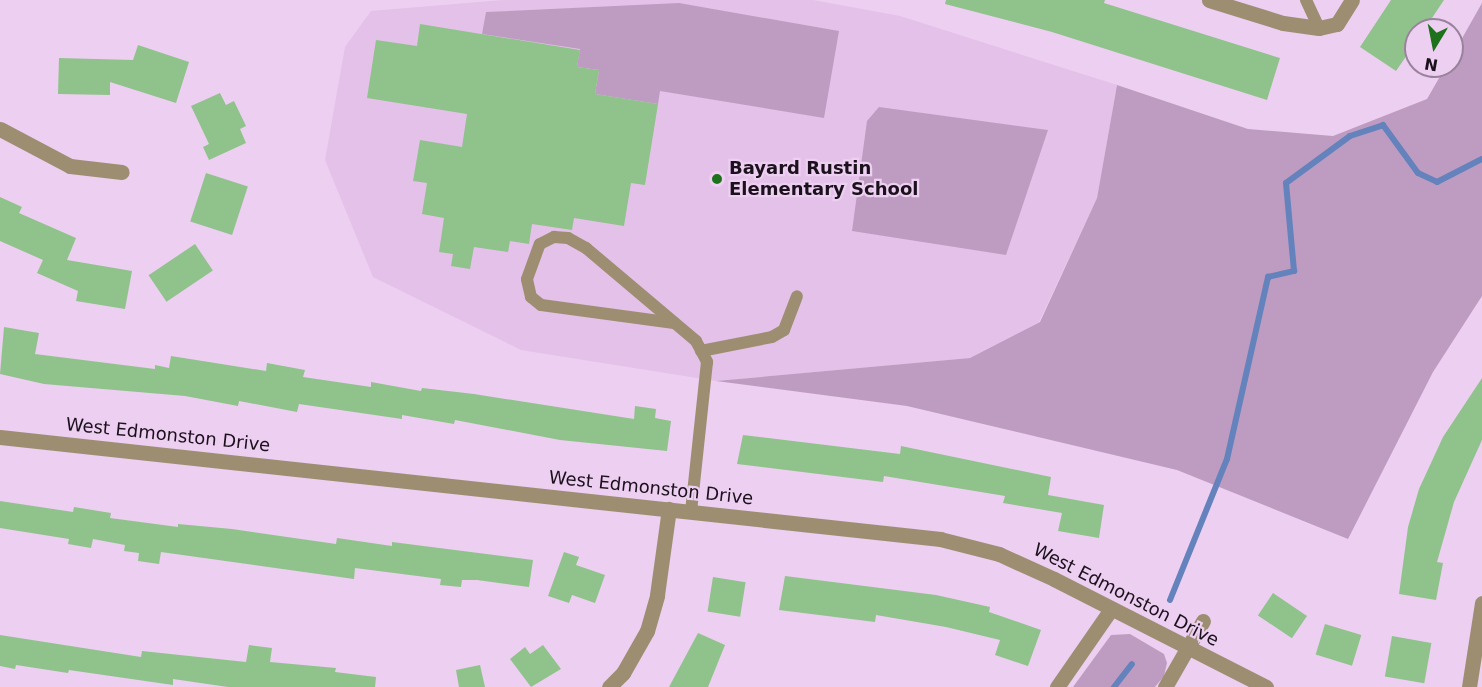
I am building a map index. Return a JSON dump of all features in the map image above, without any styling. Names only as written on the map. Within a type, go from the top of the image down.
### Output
[{"type":"street","points":[[1209,0],[1283,23],[1318,28],[1337,24],[1352,0]]},
{"type":"street","points":[[0,129],[70,166],[122,172]]},
{"type":"street","name":"West Edmonston Drive","points":[[0,437],[940,539],[999,554],[1266,687]]},
{"type":"street","points":[[609,687],[623,673],[647,631],[657,595],[669,509]]},
{"type":"street","points":[[1469,687],[1482,603]]},
{"type":"street","points":[[1057,687],[1111,609]]},
{"type":"street","points":[[1165,687],[1203,621]]},
{"type":"lane","points":[[1306,0],[1318,28]]},
{"type":"lane","points":[[674,323],[541,305],[531,297],[527,279],[540,244],[554,237],[568,238],[586,248],[696,341],[702,351],[707,362],[691,512]]},
{"type":"lane","points":[[702,351],[772,337],[784,330],[797,296]]},
{"type":"shaded area","name":"Bayard Rustin Elementary School","points":[[503,0],[813,0],[900,16],[1117,85],[1097,198],[1039,322],[970,358],[716,381],[521,350],[373,277],[325,160],[345,47],[371,11]]},
{"type":"shaded area","points":[[679,3],[839,31],[824,118],[660,91],[658,104],[595,94],[599,70],[577,67],[580,49],[482,34],[486,12]]},
{"type":"shaded area","points":[[1482,3],[1482,296],[1433,372],[1348,539],[1177,470],[907,406],[716,381],[970,358],[1040,322],[1097,198],[1117,85],[1248,129],[1333,136],[1427,99],[1439,78],[1464,78],[1464,35]]},
{"type":"shaded area","points":[[879,107],[1048,130],[1006,255],[852,231],[867,121]]},
{"type":"shaded area","points":[[1130,634],[1164,654],[1167,663],[1164,676],[1155,687],[1073,687],[1111,635]]},
{"type":"building","points":[[946,0],[1105,0],[1104,3],[1280,58],[1267,100],[1052,32],[945,4]]},
{"type":"building","points":[[1391,0],[1444,0],[1432,18],[1404,18],[1404,59],[1396,71],[1360,47]]},
{"type":"building","points":[[420,24],[580,50],[577,67],[599,70],[595,94],[658,104],[645,185],[631,183],[624,226],[574,218],[572,230],[532,224],[529,244],[510,241],[508,252],[474,247],[470,269],[451,266],[453,254],[439,252],[444,218],[422,214],[427,183],[413,181],[420,140],[462,147],[467,114],[367,98],[376,40],[417,46]]},
{"type":"building","points":[[138,45],[189,62],[176,103],[110,82],[110,95],[58,94],[59,58],[133,60]]},
{"type":"building","points":[[220,93],[226,105],[234,101],[246,126],[240,129],[246,143],[209,160],[203,147],[209,144],[191,106]]},
{"type":"building","points":[[206,173],[248,187],[232,235],[190,222]]},
{"type":"building","points":[[0,197],[22,207],[19,213],[76,238],[67,260],[132,271],[125,309],[76,301],[78,291],[37,273],[43,260],[0,241]]},
{"type":"building","points":[[195,244],[213,271],[166,302],[149,275]]},
{"type":"building","points":[[4,327],[39,333],[35,354],[155,369],[155,365],[169,368],[171,356],[266,371],[267,363],[305,370],[303,377],[371,387],[371,382],[421,391],[422,388],[474,394],[634,419],[635,406],[656,409],[655,418],[671,421],[667,451],[560,440],[455,420],[454,424],[402,415],[402,419],[299,404],[297,412],[239,401],[238,406],[185,396],[44,384],[0,374]]},
{"type":"building","points":[[1482,378],[1482,440],[1454,502],[1437,562],[1443,563],[1436,600],[1399,594],[1408,527],[1419,489],[1443,437]]},
{"type":"building","points":[[743,435],[900,454],[901,446],[1051,477],[1048,495],[1104,505],[1099,538],[1058,531],[1062,513],[1003,503],[1005,496],[884,476],[883,482],[737,464]]},
{"type":"building","points":[[0,501],[73,512],[74,507],[111,513],[110,518],[178,527],[178,524],[232,529],[336,544],[337,538],[392,546],[392,542],[533,560],[529,587],[477,580],[462,580],[461,587],[440,585],[441,579],[355,568],[354,579],[161,552],[159,564],[138,561],[139,553],[124,551],[125,545],[93,539],[91,548],[68,544],[69,539],[0,528]]},
{"type":"building","points":[[564,552],[579,557],[576,565],[605,575],[595,603],[572,595],[569,603],[548,596]]},
{"type":"building","points":[[785,576],[936,595],[990,607],[989,612],[1041,630],[1028,666],[995,655],[1000,640],[946,627],[876,615],[875,622],[779,610]]},
{"type":"building","points":[[713,577],[746,582],[740,617],[708,612]]},
{"type":"building","points":[[1273,593],[1307,616],[1292,638],[1258,615]]},
{"type":"building","points":[[1325,624],[1361,635],[1352,666],[1316,655]]},
{"type":"building","points":[[698,633],[725,645],[708,687],[669,687]]},
{"type":"building","points":[[0,635],[141,657],[142,651],[246,662],[249,645],[272,648],[270,662],[336,668],[335,672],[376,677],[375,687],[228,687],[173,679],[173,685],[69,670],[68,673],[16,665],[15,669],[0,666]]},
{"type":"building","points":[[1392,636],[1431,643],[1424,683],[1385,676]]},
{"type":"building","points":[[543,645],[561,669],[531,687],[510,659],[525,647],[530,654]]},
{"type":"building","points":[[480,665],[485,687],[459,687],[456,670]]},
{"type":"waterway","points":[[1170,600],[1227,459],[1268,277],[1294,271],[1286,183],[1350,136],[1383,125],[1418,173],[1437,182],[1482,159]]},
{"type":"waterway","points":[[1114,687],[1132,664]]},
{"type":"place","name":"Bayard Rustin Elementary School","points":[[717,179]]}]
